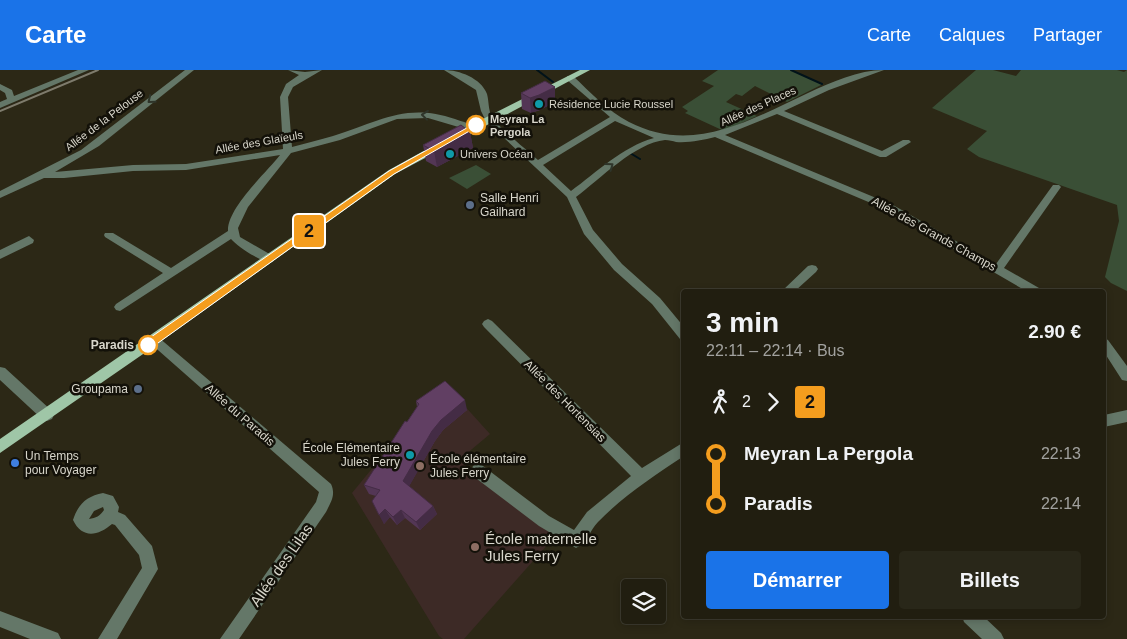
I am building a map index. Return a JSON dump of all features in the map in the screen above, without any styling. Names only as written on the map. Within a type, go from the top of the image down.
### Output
[{"type":"main road","points":[[0,447],[392,172],[472,128],[586,70]]},
{"type":"street","points":[[0,105],[85,70]]},
{"type":"street","name":"Allée de la Pelouse","points":[[0,195],[45,174],[95,144],[190,70]]},
{"type":"street","points":[[292,70],[305,74]]},
{"type":"street","points":[[269,259],[237,239],[232,233],[233,223],[240,210],[288,151],[284,97],[289,86],[305,74],[318,70]]},
{"type":"street","points":[[448,70],[479,88],[482,93],[484,109],[490,119],[572,196],[588,232],[618,267],[656,301],[681,332]]},
{"type":"street","name":"Allée des Places","points":[[570,78],[628,125],[662,138],[684,140],[719,136],[735,131],[838,83],[880,70]]},
{"type":"street","points":[[0,86],[9,92],[9,96],[13,100]]},
{"type":"street","points":[[776,111],[883,155],[906,142]]},
{"type":"street","name":"Allée des Glaïeuls","points":[[45,174],[64,175],[133,168],[186,167],[288,151],[337,138],[397,116],[428,115],[472,128]]},
{"type":"street","points":[[538,164],[616,117]]},
{"type":"street","name":"Allée des Grands Champs","points":[[719,136],[873,199],[1033,289]]},
{"type":"street","points":[[572,196],[624,155],[642,144],[662,138]]},
{"type":"street","points":[[998,269],[1056,187]]},
{"type":"street","points":[[120,307],[232,233]]},
{"type":"street","points":[[109,235],[171,273]]},
{"type":"street","points":[[0,255],[29,240]]},
{"type":"street","points":[[790,289],[812,269]]},
{"type":"street","name":"Allée des Hortensias","points":[[488,324],[642,477]]},
{"type":"street","name":"Allée du Paradis","points":[[154,340],[326,489]]},
{"type":"street","points":[[1106,346],[1127,376]]},
{"type":"street","points":[[0,372],[47,415]]},
{"type":"street","points":[[1106,421],[1127,416]]},
{"type":"street","points":[[478,471],[544,521],[576,540],[592,517],[642,477],[681,450]]},
{"type":"street","name":"Allée des Lilas","points":[[230,639],[321,507],[326,497],[326,489]]},
{"type":"street","points":[[107,639],[150,569],[146,551],[120,520],[109,516]]},
{"type":"street","points":[[0,619],[52,639]]},
{"type":"street","points":[[973,619],[995,639]]},
{"type":"shaded area","points":[[443,382],[490,434],[459,460],[557,534],[464,639],[443,639],[439,636],[352,493]]},
{"type":"green space","points":[[718,70],[792,70],[823,84],[787,102],[755,86],[742,96],[736,94],[726,102],[757,116],[724,131],[685,113],[688,111],[682,107],[714,86],[702,81]]},
{"type":"green space","points":[[976,70],[993,70],[1016,76],[1021,70],[1117,70],[1124,72],[1127,70],[1127,291],[1111,283],[1105,277],[1119,221],[1117,205],[979,157],[967,149],[987,131],[932,108]]},
{"type":"green space","points":[[476,165],[491,174],[467,189],[449,178]]},
{"type":"building","points":[[545,81],[555,87],[530,98],[521,93]]},
{"type":"building","points":[[461,125],[470,132],[434,151],[423,145]]},
{"type":"building","name":"École Elémentaire Jules Ferry","points":[[445,381],[465,400],[441,420],[432,431],[403,481],[433,506],[416,522],[401,510],[393,517],[385,509],[379,515],[372,501],[380,490],[364,485],[405,421],[407,422],[419,404],[416,401]]},
{"type":"waterway","points":[[537,70],[553,82]]},
{"type":"waterway","points":[[791,70],[822,84]]},
{"type":"waterway","points":[[630,153],[640,159]]},
{"type":"railway","points":[[0,111],[98,70]]},
{"type":"bus line","name":"2","points":[[148,345],[392,172],[476,125]]},
{"type":"place","name":"Résidence Lucie Roussel","points":[[539,104]]},
{"type":"place","name":"Meyran La Pergola","points":[[476,125]]},
{"type":"place","name":"Univers Océan","points":[[450,154]]},
{"type":"place","name":"Salle Henri Gailhard","points":[[470,205]]},
{"type":"place","name":"Paradis","points":[[148,345]]},
{"type":"place","name":"Groupama","points":[[138,389]]},
{"type":"place","name":"École Elémentaire Jules Ferry","points":[[410,455]]},
{"type":"place","name":"Un Temps pour Voyager","points":[[15,463]]},
{"type":"place","name":"École élémentaire Jules Ferry","points":[[420,466]]},
{"type":"place","name":"École maternelle Jules Ferry","points":[[475,547]]}]
